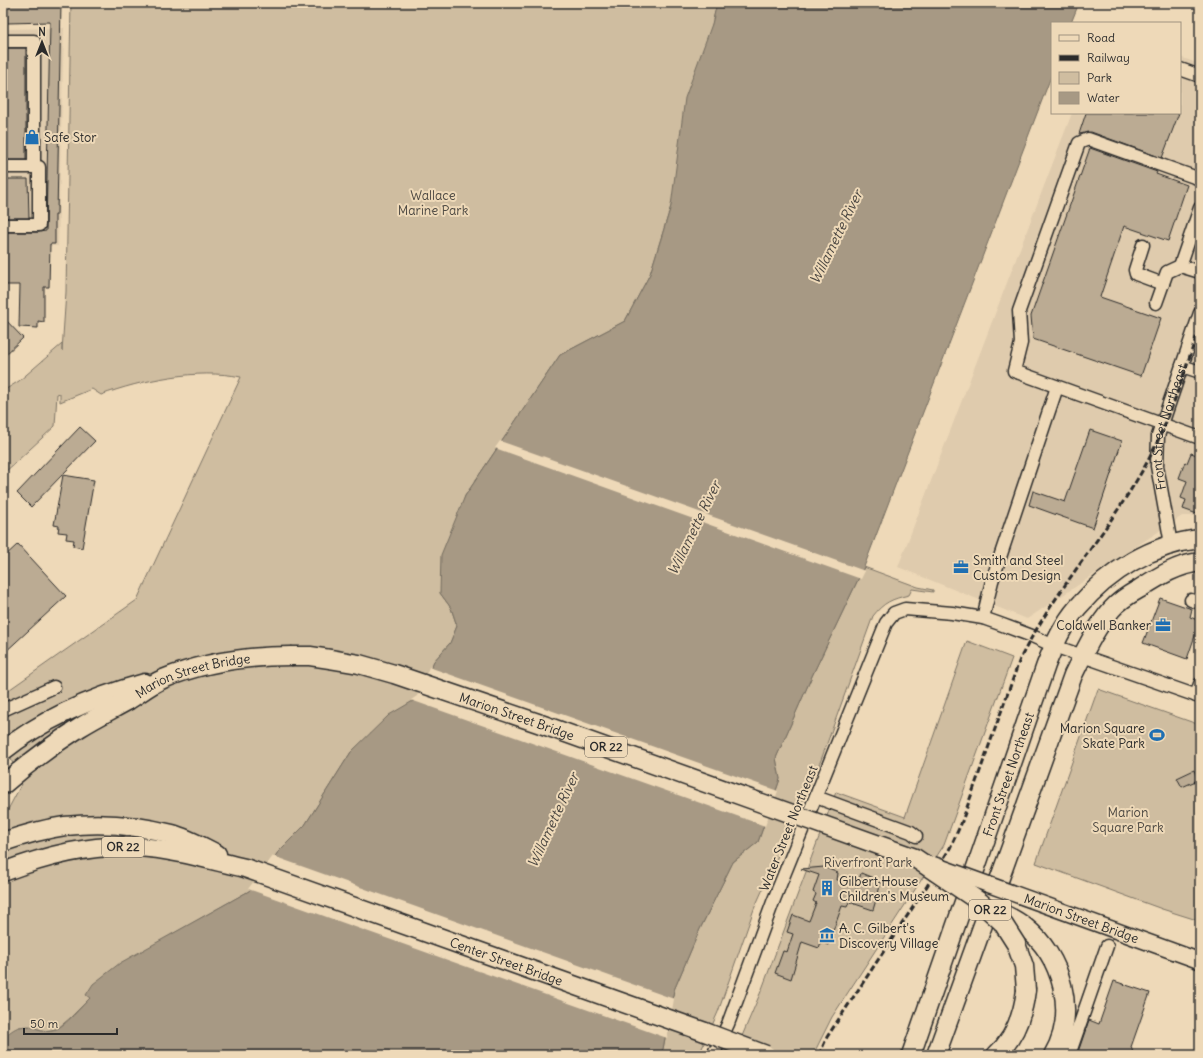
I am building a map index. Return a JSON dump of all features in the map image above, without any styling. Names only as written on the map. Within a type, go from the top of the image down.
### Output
[{"type":"highway","name":"Front Street Northeast","points":[[910,1055],[1043,673],[1060,633],[1077,607],[1102,583],[1128,564],[1149,552],[1172,544],[1200,539]]},
{"type":"highway","points":[[1153,580],[1159,564],[1166,557],[1172,544]]},
{"type":"highway","name":"Front Street Northeast","points":[[936,1055],[1073,675],[1101,622],[1112,608],[1134,591],[1171,570],[1200,562]]},
{"type":"highway","name":"Marion Street Bridge","points":[[3,785],[29,762],[57,742],[161,679],[186,670],[238,659],[265,656],[310,656],[359,664],[394,674],[538,723],[915,858]]},
{"type":"highway","points":[[3,751],[45,723],[82,704],[121,690],[161,679]]},
{"type":"highway","name":"Center Street Bridge","points":[[3,842],[25,835],[66,826],[108,825],[138,827],[173,834],[245,868]]},
{"type":"highway","name":"Center Street Bridge","points":[[3,872],[48,856],[72,851],[114,846],[171,851],[245,868],[766,1055]]},
{"type":"highway","name":"OR 22","points":[[915,858],[980,902],[1002,922],[1011,934],[1020,953],[1025,975],[1026,990],[1023,1007],[1019,1022],[1008,1042],[996,1055]]},
{"type":"highway","points":[[989,908],[1007,916],[1025,927],[1046,950],[1056,968],[1062,988],[1065,1013],[1063,1029],[1053,1055]]},
{"type":"highway","name":"OR 22","points":[[705,1032],[740,1055]]},
{"type":"main road","name":"Marion Street Bridge","points":[[915,858],[1200,961]]},
{"type":"street","points":[[3,41],[34,41],[34,167]]},
{"type":"street","points":[[1181,69],[1200,76]]},
{"type":"street","points":[[1200,179],[1088,139],[1080,143],[1019,311],[1021,343],[1014,371],[1200,438]]},
{"type":"street","points":[[3,167],[39,167],[39,225],[3,225]]},
{"type":"street","points":[[1180,266],[1200,208]]},
{"type":"street","points":[[1143,245],[1135,270],[1136,274],[1163,284]]},
{"type":"street","points":[[1156,303],[1167,272],[1180,266],[1200,272]]},
{"type":"street","name":"Front Street Northeast","points":[[1172,544],[1158,466],[1157,445],[1161,424],[1197,330],[1200,313]]},
{"type":"street","points":[[1182,366],[1200,372]]},
{"type":"street","points":[[1057,387],[992,580],[983,618],[1032,636],[1054,646],[1198,697],[1200,684]]},
{"type":"street","name":"Water Street Northeast","points":[[713,1055],[728,1024],[773,902],[886,623],[894,613],[905,609],[952,613],[983,618]]},
{"type":"street","points":[[3,710],[54,688]]},
{"type":"street","points":[[816,797],[911,832],[916,836]]},
{"type":"street","points":[[1068,1055],[1107,946]]},
{"type":"shaded area","name":"Safe Stor","points":[[64,28],[58,246],[3,245],[3,29]]},
{"type":"shaded area","points":[[1181,57],[1200,64],[1200,516],[1182,516],[1027,619],[898,567],[1072,114],[1181,114]]},
{"type":"green space","name":"Wallace Marine Park","points":[[71,3],[717,3],[671,206],[650,274],[625,321],[560,355],[465,496],[440,593],[451,608],[457,626],[450,643],[434,661],[418,698],[351,752],[305,825],[279,851],[249,891],[171,935],[90,998],[57,1029],[44,1031],[30,1026],[19,1027],[3,1038],[3,819],[21,785],[3,738],[3,694],[137,600],[241,377],[207,374],[170,377],[152,380],[101,395],[92,389],[60,402],[60,393],[57,394],[55,426],[3,474],[3,391],[19,381],[62,344],[62,351],[66,292]]},
{"type":"green space","points":[[864,567],[918,587],[933,590],[933,592],[912,589],[909,595],[889,602],[881,607],[873,616],[821,760],[754,909],[718,1012],[699,1055],[659,1055],[663,1049],[674,990],[700,929],[733,862],[758,842],[780,779],[776,758],[812,676]]},
{"type":"green space","name":"Riverfront Park","points":[[967,641],[1012,658],[944,845],[832,1017],[813,1055],[734,1055],[762,989],[836,792],[905,817]]},
{"type":"green space","name":"Marion Square Park","points":[[1098,689],[1200,725],[1200,921],[1162,909],[1036,863]]},
{"type":"water","name":"Willamette River","points":[[717,3],[1079,3],[1071,22],[1051,22],[1051,77],[864,567],[812,676],[776,758],[780,779],[758,842],[733,862],[700,929],[674,990],[663,1049],[659,1055],[3,1055],[4,1037],[12,1031],[25,1026],[46,1031],[60,1027],[69,1020],[90,998],[86,995],[93,984],[120,963],[249,891],[279,851],[305,825],[351,752],[389,715],[418,698],[434,661],[450,643],[457,626],[451,608],[440,593],[441,555],[465,496],[560,355],[625,321],[650,274],[671,206],[685,98],[712,24]]},
{"type":"pier","points":[[500,441],[865,571],[861,579],[495,448]]},
{"type":"pier","points":[[429,667],[778,791],[765,826],[411,700],[417,696]]},
{"type":"pier","points":[[273,856],[674,999],[667,1038],[248,889]]},
{"type":"building","points":[[7,3],[61,3],[57,215],[55,215],[55,244],[50,244],[49,287],[44,287],[44,322],[38,321],[38,328],[19,327],[20,285],[4,285],[3,232],[46,231],[50,22],[7,23]]},
{"type":"building","points":[[5,48],[26,48],[26,160],[6,160]]},
{"type":"building","points":[[1086,114],[1179,114],[1162,158],[1091,132],[1079,134]]},
{"type":"building","points":[[1090,148],[1157,172],[1156,174],[1187,185],[1168,241],[1124,226],[1100,297],[1161,318],[1141,376],[1033,339],[1031,316]]},
{"type":"building","points":[[3,179],[28,179],[29,218],[3,218]]},
{"type":"building","points":[[3,317],[23,338],[3,357]]},
{"type":"building","points":[[80,427],[95,441],[31,507],[17,493]]},
{"type":"building","points":[[1090,430],[1122,441],[1093,528],[1029,505],[1033,491],[1065,502]]},
{"type":"building","points":[[1191,453],[1200,456],[1200,515],[1183,509],[1186,500],[1181,498],[1187,481],[1179,478],[1185,462],[1187,463]]},
{"type":"building","points":[[63,475],[94,480],[82,548],[73,546],[74,540],[66,539],[67,533],[58,532],[59,526],[54,525]]},
{"type":"building","points":[[18,544],[66,596],[3,654],[3,558]]},
{"type":"building","points":[[1160,598],[1192,609],[1190,617],[1200,621],[1187,659],[1143,643]]},
{"type":"building","points":[[1194,770],[1198,780],[1182,787],[1177,778]]},
{"type":"building","points":[[824,867],[838,873],[837,880],[857,887],[861,873],[873,878],[872,880],[881,883],[873,910],[849,902],[847,907],[842,906],[828,945],[821,942],[819,948],[802,942],[791,979],[775,973],[783,951],[787,952],[793,934],[787,932],[793,915],[809,921],[816,903],[813,901],[816,894],[813,892],[819,875],[801,869]]},
{"type":"building","points":[[1114,981],[1150,993],[1131,1047],[1134,1055],[1077,1055],[1089,1020],[1099,1024]]},
{"type":"railway","points":[[819,1055],[827,1037],[927,886],[950,848],[961,824],[1020,659],[1047,612],[1124,501],[1148,460],[1166,423],[1200,326]]},
{"type":"place","name":"Safe Stor","points":[[32,137]]},
{"type":"place","name":"Smith and Steel Custom Design","points":[[961,567]]},
{"type":"place","name":"Coldwell Banker","points":[[1163,625]]},
{"type":"place","name":"Marion Square Skate Park","points":[[1157,735]]},
{"type":"place","name":"Gilbert House Children's Museum","points":[[827,888]]},
{"type":"place","name":"A. C. Gilbert's Discovery Village","points":[[827,935]]}]
